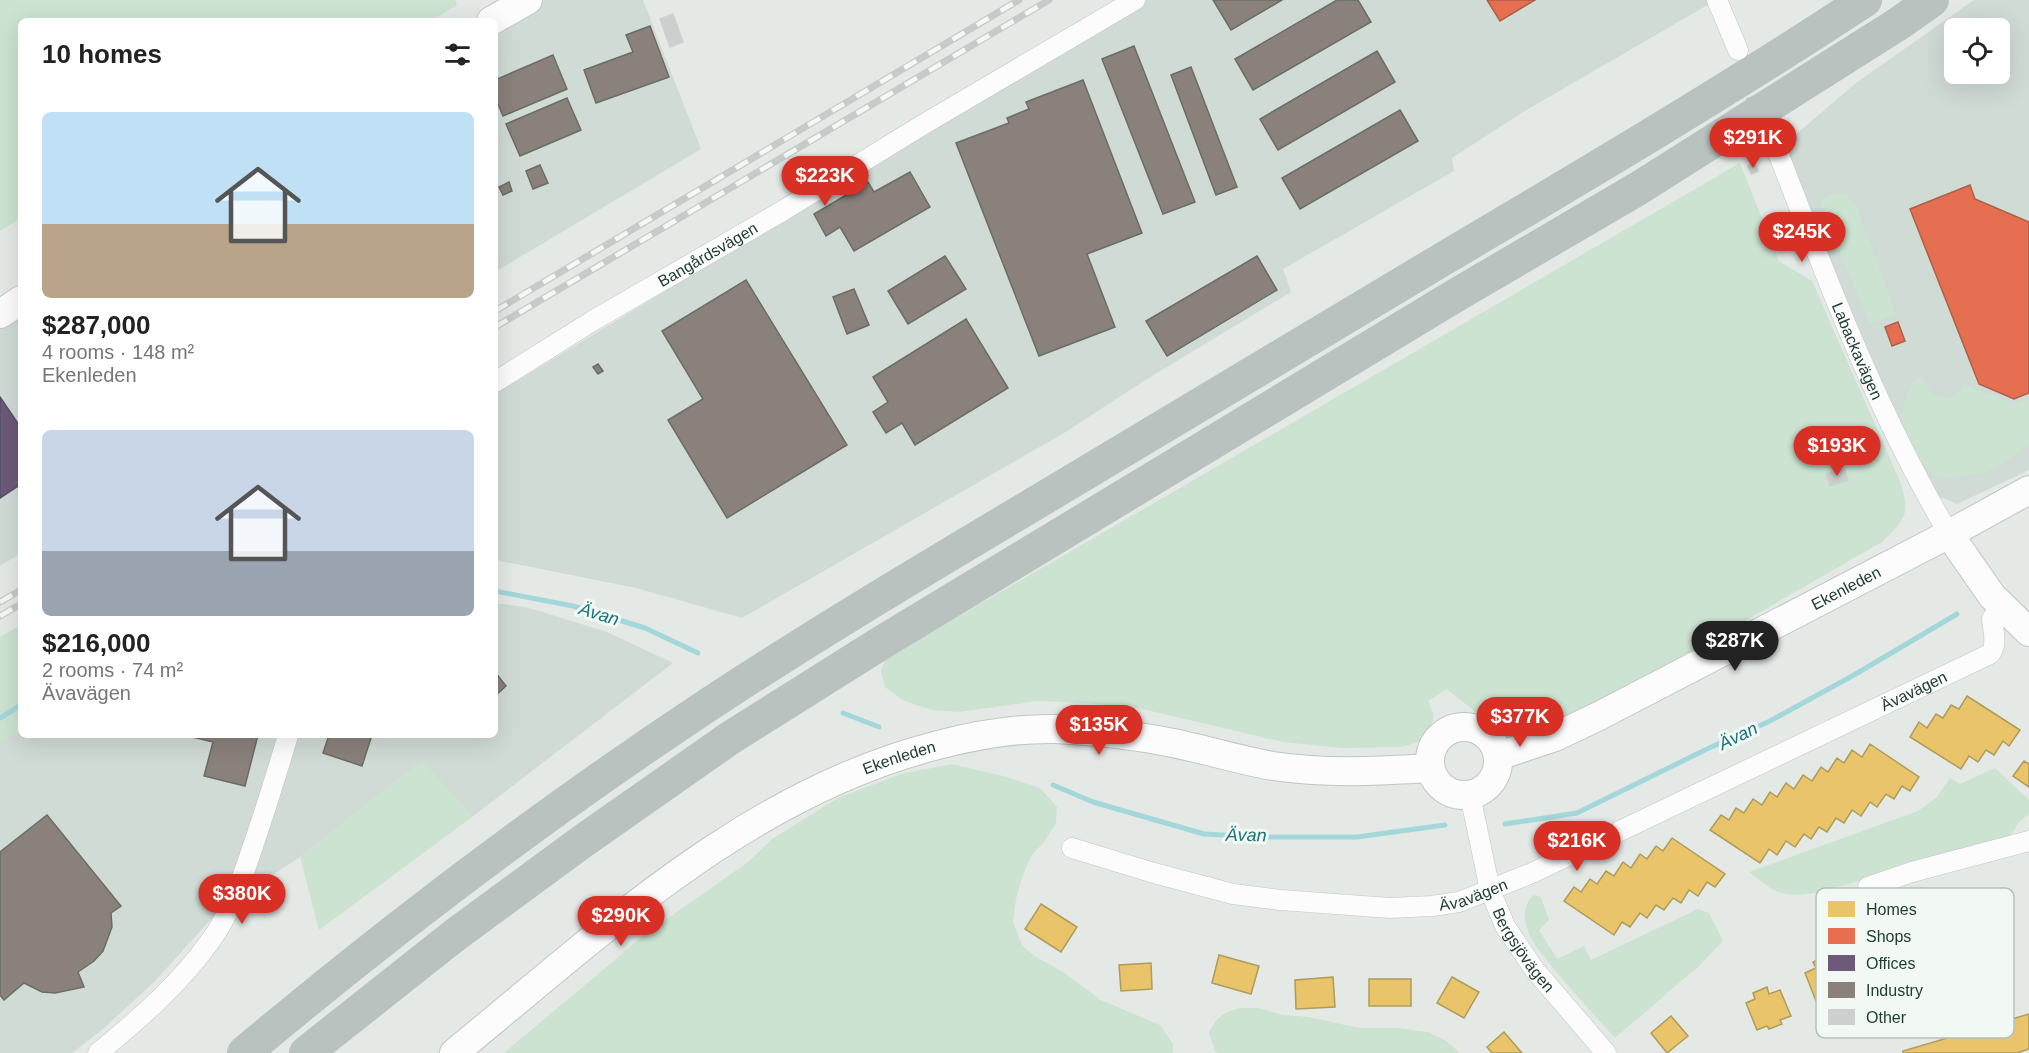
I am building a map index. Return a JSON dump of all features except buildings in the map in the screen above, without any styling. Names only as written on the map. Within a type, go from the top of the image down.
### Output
[{"type":"highway","points":[[244,1053],[321,988],[432,902],[557,809],[708,705],[909,579],[1318,333],[1623,154],[1766,66],[1865,0]]},
{"type":"highway","points":[[306,1053],[455,935],[730,738],[880,643],[1438,306],[1639,188],[1879,37],[1932,0]]},
{"type":"street","points":[[496,18],[528,0]]},
{"type":"street","name":"Bangårdsvägen","points":[[498,380],[594,320],[784,210],[924,124],[1135,0]]},
{"type":"street","points":[[1717,0],[1738,50]]},
{"type":"street","name":"Labackavägen","points":[[1774,142],[1874,389],[1911,467],[1949,534],[2001,606],[2029,632]]},
{"type":"street","points":[[0,314],[18,302]]},
{"type":"street","name":"Ekenleden","points":[[1498,756],[1555,737],[1599,716],[2029,490]]},
{"type":"street","name":"Ävavägen","points":[[1072,848],[1191,884],[1233,894],[1390,908],[1460,902],[1543,868],[1990,654],[1994,650],[1995,642],[1992,619],[2001,606]]},
{"type":"street","points":[[1464,726],[1483,732],[1496,747],[1498,756],[1496,773],[1492,781],[1485,788],[1470,795],[1455,794],[1441,787],[1436,782],[1430,768],[1429,757],[1437,738],[1445,731],[1455,727],[1464,726]]},
{"type":"street","name":"Ekenleden","points":[[454,1053],[648,896],[703,856],[768,814],[800,798],[876,764],[918,750],[967,737],[1005,731],[1053,729],[1128,735],[1175,743],[1233,758],[1314,771],[1362,772],[1430,768]]},
{"type":"street","points":[[98,1053],[134,1024],[190,968],[213,938],[236,896],[268,804],[287,738]]},
{"type":"street","name":"Bergsjövägen","points":[[1470,795],[1490,890],[1505,926],[1534,969],[1606,1053]]},
{"type":"street","points":[[1868,886],[2029,841]]},
{"type":"shaded area","points":[[545,0],[643,0],[701,149],[498,270],[498,26]]},
{"type":"shaded area","points":[[1147,0],[1716,0],[1523,112],[1452,158],[1454,171],[1283,269],[1291,292],[1147,379],[1064,433],[742,618],[636,588],[498,561],[498,392]]},
{"type":"shaded area","points":[[1974,0],[2029,0],[2029,470],[1957,504],[1938,496],[1898,430],[1783,153],[1793,137],[1856,83],[1944,21],[1944,84],[2010,84],[2010,18],[1948,18]]},
{"type":"shaded area","points":[[18,316],[18,555],[0,566],[0,327]]},
{"type":"shaded area","points":[[498,603],[526,607],[607,632],[673,663],[472,817],[422,761],[300,857],[213,917],[154,982],[103,1029],[72,1053],[0,1053],[0,742],[18,731],[18,738],[498,738]]},
{"type":"green space","points":[[0,0],[455,0],[457,5],[435,18],[18,18],[18,220],[0,231]]},
{"type":"green space","points":[[1740,163],[1779,261],[1812,281],[1899,479],[1905,500],[1904,514],[1897,527],[1882,542],[1604,702],[1543,727],[1510,730],[1488,722],[1447,689],[1428,701],[1434,715],[1431,728],[1418,742],[1402,747],[1343,748],[1283,742],[1138,708],[1086,703],[1037,701],[959,712],[932,710],[904,701],[885,687],[881,671],[885,659]]},
{"type":"green space","points":[[1833,194],[1846,194],[1857,208],[1896,314],[1870,324],[1821,207],[1822,199]]},
{"type":"green space","points":[[1921,376],[1930,391],[1941,397],[1954,397],[1964,385],[2014,404],[2029,398],[2029,443],[1986,473],[1946,478],[1933,475],[1920,461],[1904,432],[1901,417],[1907,393],[1914,381]]},
{"type":"green space","points":[[18,627],[18,731],[0,742],[0,637]]},
{"type":"green space","points":[[422,760],[472,817],[319,930],[300,857]]},
{"type":"green space","points":[[952,764],[1003,776],[1040,788],[1057,807],[1056,823],[1044,842],[1031,856],[1016,899],[1013,921],[1022,945],[1033,955],[1063,972],[1101,1000],[1160,1025],[1173,1044],[1173,1053],[504,1053],[643,936],[748,862],[772,839],[838,798],[901,774]]},
{"type":"green space","points":[[1995,768],[2029,800],[2029,814],[2020,821],[2008,839],[1834,888],[1816,888],[1816,893],[1795,895],[1780,892],[1749,872],[1918,811],[1936,798],[1950,778],[1960,784]]},
{"type":"green space","points":[[1533,895],[1541,897],[1549,920],[1539,930],[1557,959],[1584,946],[1591,960],[1698,909],[1709,913],[1723,941],[1700,965],[1615,1038],[1553,968],[1531,938],[1525,913],[1527,903]]},
{"type":"green space","points":[[1240,1008],[1258,1008],[1284,1015],[1309,1017],[1359,1028],[1398,1028],[1428,1032],[1445,1040],[1460,1053],[1218,1053],[1215,1051],[1209,1033],[1221,1016]]},
{"type":"waterway","name":"Ävan","points":[[498,592],[573,606],[645,628],[698,653]]},
{"type":"waterway","name":"Ävan","points":[[1505,824],[1577,813],[1707,749],[1770,721],[1957,614]]},
{"type":"waterway","name":"Ävan","points":[[0,718],[18,707]]},
{"type":"waterway","name":"Ävan","points":[[843,713],[879,727]]},
{"type":"waterway","name":"Ävan","points":[[1053,785],[1093,802],[1204,834],[1260,837],[1357,837],[1445,825]]},
{"type":"tunnel","points":[[1744,67],[1774,142]]},
{"type":"railway","points":[[498,309],[1019,0]]},
{"type":"railway","points":[[498,325],[1049,0]]},
{"type":"railway","points":[[0,602],[18,592]]},
{"type":"railway","points":[[0,616],[18,606]]}]
